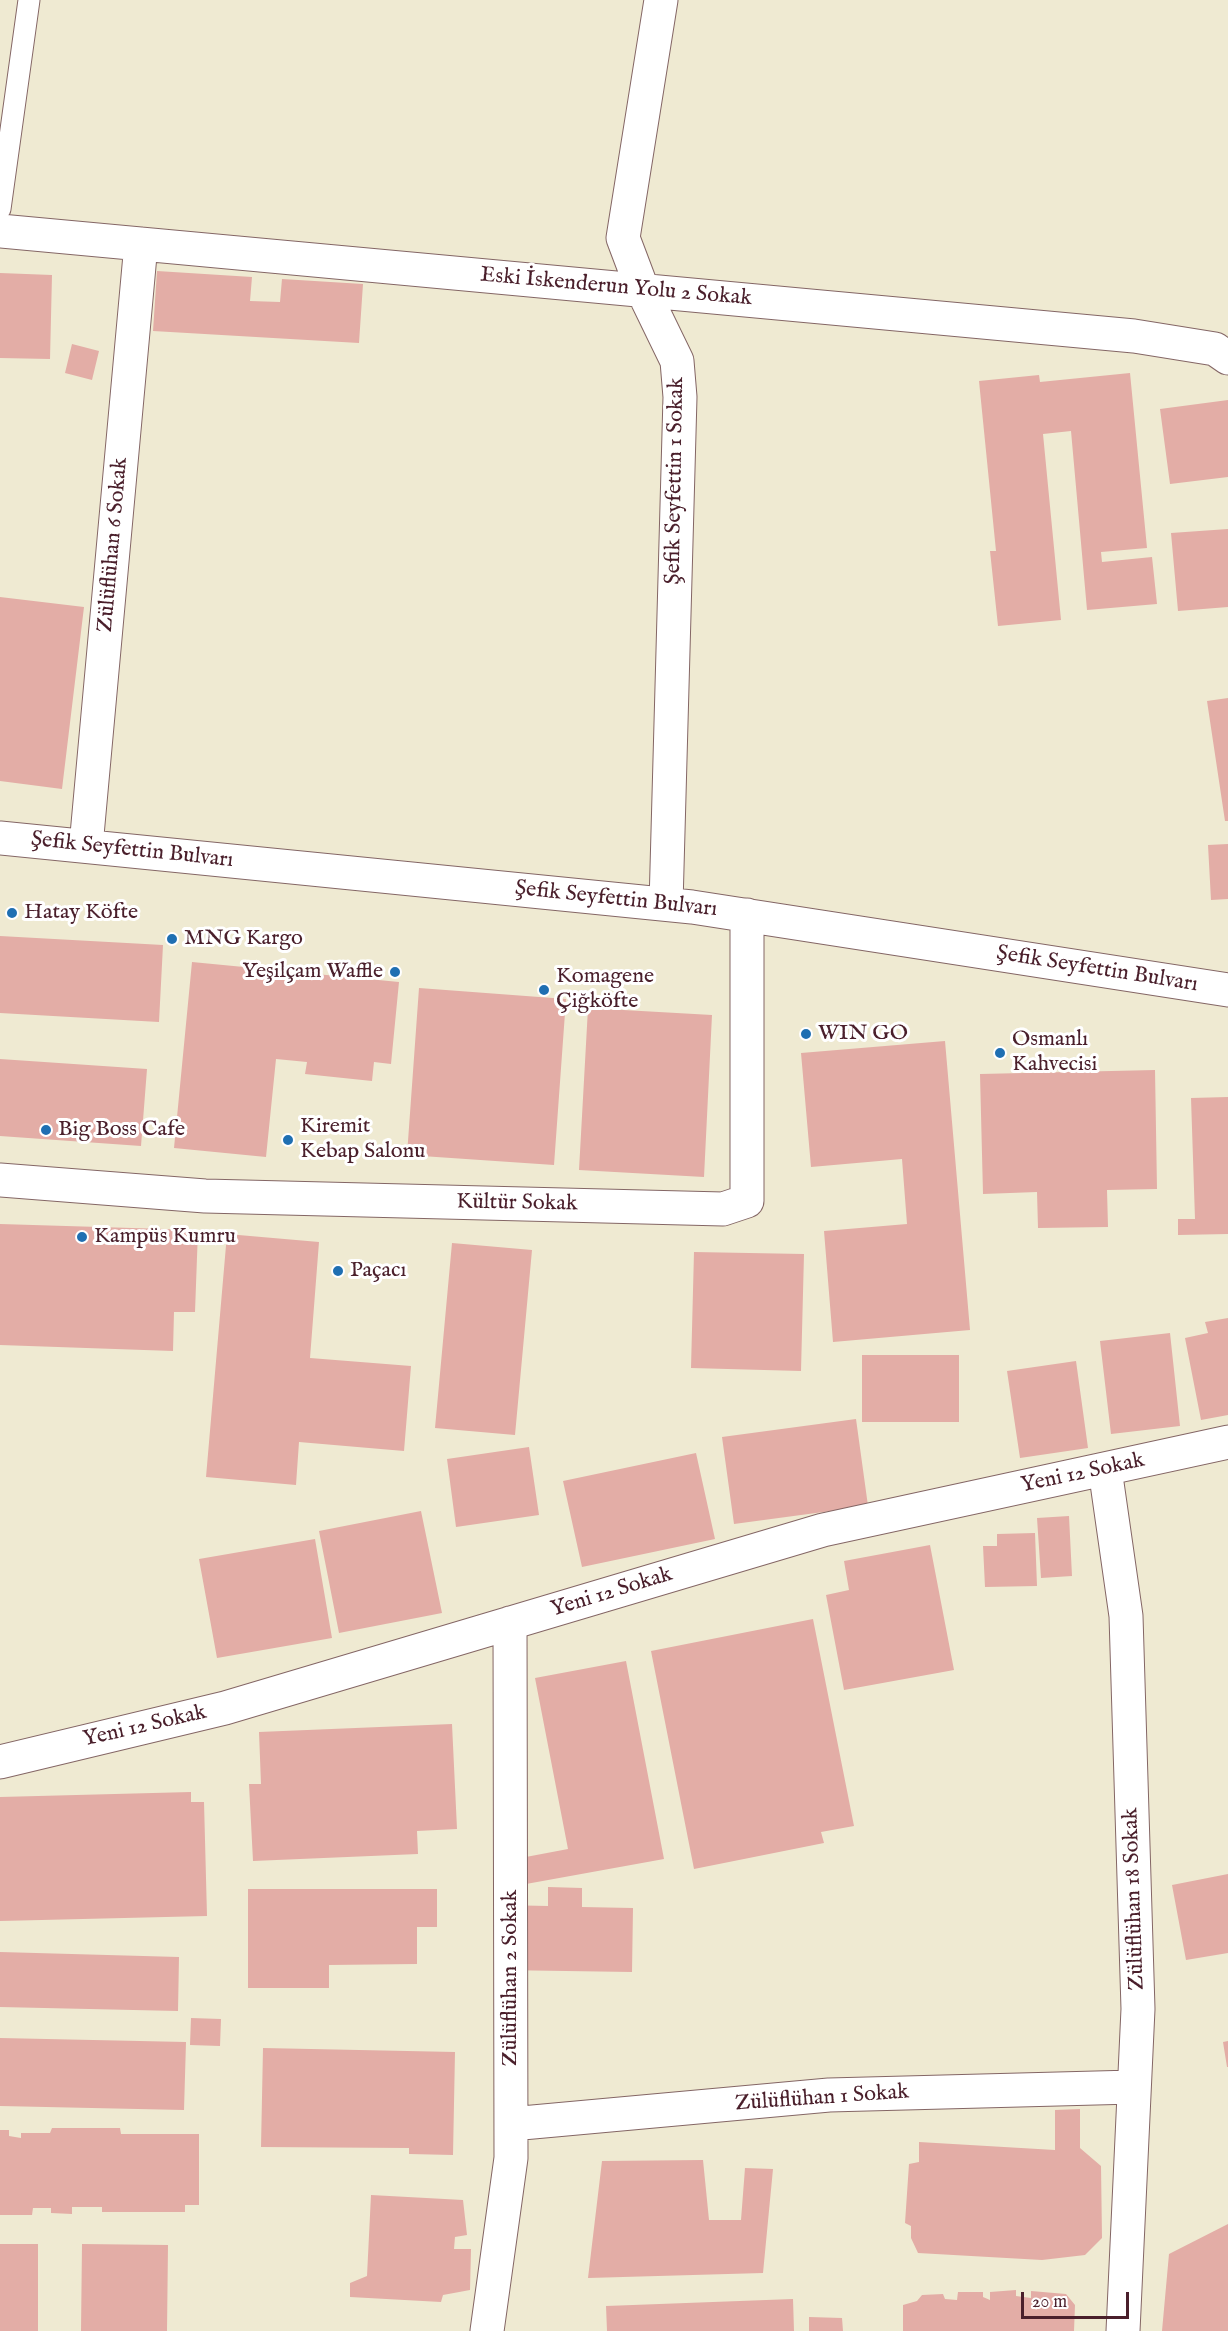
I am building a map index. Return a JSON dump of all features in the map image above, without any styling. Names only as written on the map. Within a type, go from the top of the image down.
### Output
[{"type":"street","name":"Şefik Seyfettin 1 Sokak","points":[[661,0],[622,238],[643,291],[677,361],[680,397],[666,904]]},
{"type":"street","name":"Eski İskenderun Yolu 2 Sokak","points":[[0,231],[1134,336],[1215,350],[1228,358]]},
{"type":"street","name":"Zülüflühan 6 Sokak","points":[[86,846],[141,244]]},
{"type":"street","name":"Şefik Seyfettin Bulvarı","points":[[0,838],[666,904],[1228,990]]},
{"type":"street","name":"Kültür Sokak","points":[[0,1180],[206,1196],[723,1209],[747,1201],[747,915]]},
{"type":"street","name":"Yeni 12 Sokak","points":[[0,1762],[225,1708],[823,1530],[1228,1442]]},
{"type":"street","name":"Zülüflühan 18 Sokak","points":[[1105,1469],[1126,1616],[1138,2009],[1123,2331]]},
{"type":"street","name":"Zülüflühan 2 Sokak","points":[[487,2331],[511,2158],[510,1623]]},
{"type":"street","name":"Zülüflühan 1 Sokak","points":[[511,2124],[829,2095],[1134,2087]]},
{"type":"lane","points":[[0,209],[29,0]]},
{"type":"building","points":[[157,271],[252,277],[250,301],[280,302],[282,279],[363,284],[359,343],[153,331]]},
{"type":"building","points":[[0,273],[52,275],[50,359],[0,358]]},
{"type":"building","points":[[72,344],[99,351],[92,380],[65,373]]},
{"type":"building","points":[[1130,373],[1147,548],[1101,552],[1102,562],[1152,557],[1157,604],[1087,610],[1071,431],[1043,434],[1061,620],[998,626],[990,551],[996,551],[979,381],[1039,375],[1040,382]]},
{"type":"building","points":[[1228,400],[1228,477],[1170,484],[1160,409]]},
{"type":"building","points":[[1228,529],[1228,607],[1178,611],[1171,533]]},
{"type":"building","points":[[0,597],[84,607],[62,789],[0,781]]},
{"type":"building","points":[[1228,698],[1228,821],[1225,821],[1207,701]]},
{"type":"building","points":[[1228,844],[1228,899],[1211,900],[1208,845]]},
{"type":"building","points":[[0,936],[163,945],[159,1022],[0,1013]]},
{"type":"building","points":[[192,962],[399,982],[391,1064],[374,1062],[372,1081],[305,1074],[307,1062],[276,1059],[266,1157],[174,1148]]},
{"type":"building","points":[[419,988],[566,999],[554,1165],[407,1155]]},
{"type":"building","points":[[588,1008],[712,1015],[704,1177],[579,1170]]},
{"type":"building","points":[[945,1041],[970,1330],[833,1342],[824,1231],[907,1224],[902,1159],[811,1167],[801,1053]]},
{"type":"building","points":[[0,1059],[147,1069],[141,1146],[0,1136]]},
{"type":"building","points":[[1155,1070],[1157,1189],[1107,1190],[1108,1227],[1038,1228],[1037,1192],[983,1194],[980,1074]]},
{"type":"building","points":[[1228,1097],[1228,1234],[1178,1235],[1178,1219],[1195,1219],[1191,1098]]},
{"type":"building","points":[[0,1224],[198,1230],[195,1312],[174,1312],[173,1351],[0,1345]]},
{"type":"building","points":[[227,1234],[319,1242],[310,1358],[411,1366],[404,1451],[299,1442],[296,1485],[206,1477]]},
{"type":"building","points":[[452,1243],[532,1250],[515,1435],[435,1428]]},
{"type":"building","points":[[694,1252],[804,1254],[801,1371],[691,1368]]},
{"type":"building","points":[[1228,1318],[1228,1415],[1201,1420],[1185,1338],[1208,1333],[1205,1322]]},
{"type":"building","points":[[1170,1333],[1180,1426],[1111,1434],[1100,1341]]},
{"type":"building","points":[[862,1355],[959,1355],[959,1422],[862,1422]]},
{"type":"building","points":[[1076,1361],[1088,1448],[1020,1458],[1007,1371]]},
{"type":"building","points":[[856,1419],[868,1506],[734,1524],[722,1437]]},
{"type":"building","points":[[529,1447],[539,1515],[456,1527],[447,1459]]},
{"type":"building","points":[[696,1453],[715,1539],[582,1567],[563,1481]]},
{"type":"building","points":[[421,1511],[442,1613],[339,1633],[319,1531]]},
{"type":"building","points":[[1069,1516],[1072,1576],[1041,1578],[1037,1518]]},
{"type":"building","points":[[1035,1533],[1037,1586],[985,1587],[983,1546],[997,1546],[997,1534]]},
{"type":"building","points":[[315,1539],[332,1638],[217,1658],[199,1559]]},
{"type":"building","points":[[930,1545],[954,1670],[844,1690],[826,1595],[849,1590],[844,1561]]},
{"type":"building","points":[[813,1619],[854,1826],[821,1832],[824,1843],[694,1869],[651,1651]]},
{"type":"building","points":[[626,1661],[664,1859],[515,1886],[510,1860],[568,1849],[535,1678]]},
{"type":"building","points":[[452,1724],[457,1829],[417,1831],[418,1854],[253,1861],[249,1784],[261,1784],[259,1732]]},
{"type":"building","points":[[191,1792],[191,1802],[204,1802],[207,1916],[0,1921],[0,1797]]},
{"type":"building","points":[[1228,1874],[1228,1953],[1186,1960],[1172,1885]]},
{"type":"building","points":[[548,1887],[582,1888],[582,1907],[633,1908],[632,1972],[500,1970],[501,1905],[548,1906]]},
{"type":"building","points":[[248,1889],[437,1889],[437,1927],[417,1927],[417,1964],[329,1965],[329,1988],[248,1988]]},
{"type":"building","points":[[0,1952],[179,1957],[178,2011],[0,2007]]},
{"type":"building","points":[[191,2018],[221,2019],[220,2046],[190,2045]]},
{"type":"building","points":[[0,2038],[186,2042],[184,2110],[0,2106]]},
{"type":"building","points":[[1228,2041],[1228,2067],[1227,2067],[1223,2042]]},
{"type":"building","points":[[263,2048],[455,2052],[453,2155],[409,2154],[409,2148],[261,2147]]},
{"type":"building","points":[[1080,2109],[1080,2148],[1101,2166],[1102,2238],[1085,2255],[1042,2260],[918,2253],[911,2238],[911,2226],[905,2223],[909,2164],[919,2162],[919,2142],[1055,2150],[1055,2110]]},
{"type":"building","points":[[52,2128],[120,2128],[121,2134],[199,2134],[199,2205],[185,2205],[185,2212],[102,2212],[102,2207],[72,2207],[72,2214],[51,2213],[51,2208],[33,2208],[32,2215],[0,2215],[0,2130],[9,2130],[9,2136],[21,2138],[21,2133],[50,2133]]},
{"type":"building","points":[[703,2160],[709,2220],[741,2220],[745,2168],[773,2169],[763,2273],[588,2278],[602,2161]]},
{"type":"building","points":[[371,2195],[463,2200],[467,2235],[455,2237],[454,2249],[471,2249],[470,2290],[443,2295],[441,2302],[350,2297],[350,2283],[367,2276]]},
{"type":"building","points":[[1228,2224],[1228,2331],[1162,2331],[1169,2254]]},
{"type":"building","points":[[0,2244],[38,2244],[38,2331],[0,2331]]},
{"type":"building","points":[[82,2244],[168,2245],[167,2331],[81,2331]]},
{"type":"building","points":[[1016,2290],[1016,2296],[1031,2298],[1031,2291],[1066,2294],[1075,2305],[1074,2331],[903,2331],[903,2305],[917,2301],[922,2295],[943,2294],[945,2299],[957,2300],[958,2292],[983,2292],[983,2297],[990,2300],[990,2292]]},
{"type":"building","points":[[793,2299],[794,2331],[607,2331],[606,2306]]},
{"type":"building","points":[[809,2317],[842,2318],[843,2331],[809,2331]]},
{"type":"place","name":"Hatay Köfte","points":[[12,913]]},
{"type":"place","name":"MNG Kargo","points":[[172,939]]},
{"type":"place","name":"Yeşilçam Waffle","points":[[395,972]]},
{"type":"place","name":"Komagene Çiğköfte","points":[[544,990]]},
{"type":"place","name":"WIN GO","points":[[806,1034]]},
{"type":"place","name":"Osmanlı Kahvecisi","points":[[1000,1053]]},
{"type":"place","name":"Big Boss Cafe","points":[[46,1130]]},
{"type":"place","name":"Kiremit Kebap Salonu","points":[[288,1140]]},
{"type":"place","name":"Kampüs Kumru","points":[[82,1237]]},
{"type":"place","name":"Paçacı","points":[[338,1271]]}]
